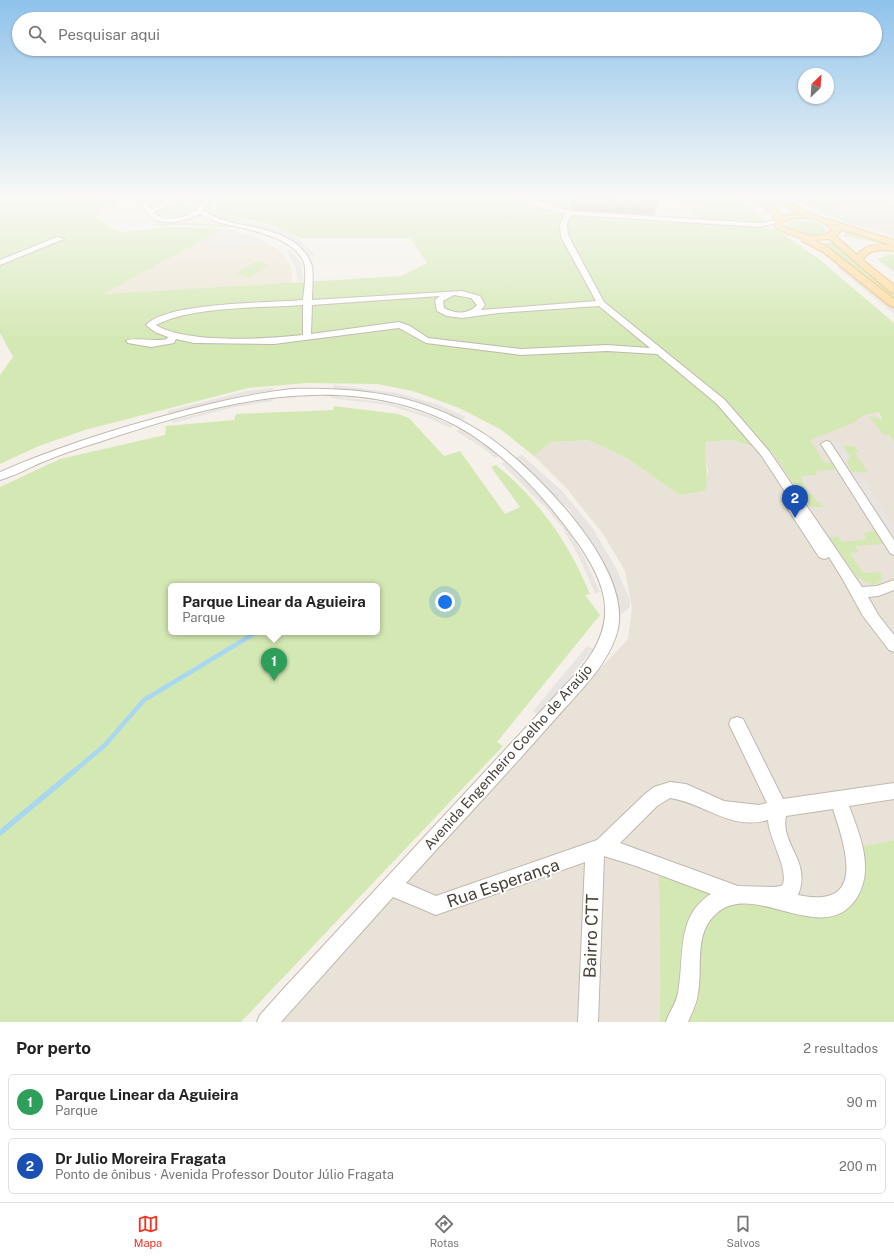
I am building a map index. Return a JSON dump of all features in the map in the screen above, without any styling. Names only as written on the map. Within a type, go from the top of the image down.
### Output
[{"type":"main road","points":[[817,246],[826,250],[894,304]]},
{"type":"main road","points":[[841,246],[894,290]]},
{"type":"main road","points":[[882,246],[894,248]]},
{"type":"main road","points":[[858,261],[861,253],[866,250],[894,248]]},
{"type":"street","points":[[0,262],[43,246]]},
{"type":"street","points":[[293,246],[308,262],[307,336]]},
{"type":"street","points":[[570,246],[601,303],[721,402],[765,453],[824,539],[873,618]]},
{"type":"street","points":[[498,310],[481,305],[476,297],[468,294],[453,293],[189,311],[165,317],[150,325],[158,330],[194,340],[264,339],[274,341],[399,325],[405,326],[419,338],[426,340],[512,352],[608,348],[658,351]]},
{"type":"street","points":[[438,302],[442,297],[453,293]]},
{"type":"street","points":[[425,295],[438,302],[440,309],[450,314],[472,314],[498,310],[601,303]]},
{"type":"street","points":[[472,314],[481,305]]},
{"type":"street","points":[[131,341],[157,344],[171,341],[173,335]]},
{"type":"street","name":"Avenida Engenheiro Coelho de Araújo","points":[[0,476],[63,450],[101,437],[190,412],[265,395],[327,392],[404,402],[434,412],[460,424],[491,444],[522,470],[542,490],[571,524],[592,554],[606,581],[614,608],[612,628],[598,658],[539,727],[390,886],[267,1022]]},
{"type":"street","points":[[826,444],[894,550]]},
{"type":"street","points":[[765,453],[768,468],[802,521],[842,579],[894,646]]},
{"type":"street","points":[[858,593],[878,591],[894,585]]},
{"type":"street","points":[[737,724],[779,808],[775,820],[793,882],[790,890],[783,896],[765,897]]},
{"type":"street","points":[[599,849],[651,800],[660,793],[670,790],[686,792],[723,810],[759,814],[779,808],[894,791]]},
{"type":"street","points":[[599,849],[636,857],[738,895],[765,897],[810,906],[832,906],[852,889],[856,875],[856,857],[838,799]]},
{"type":"street","name":"Rua Esperança","points":[[390,886],[436,906],[599,849]]},
{"type":"street","name":"Bairro CTT","points":[[588,1022],[599,849]]},
{"type":"street","points":[[676,1022],[689,990],[691,946],[699,920],[714,903],[738,895]]},
{"type":"shaded area","points":[[192,246],[271,246],[280,251],[288,261],[292,272],[292,283],[102,294]]},
{"type":"shaded area","points":[[209,246],[239,246],[230,251]]},
{"type":"shaded area","points":[[299,246],[306,246],[315,255],[309,256]]},
{"type":"shaded area","points":[[291,250],[301,263],[303,281],[297,281],[296,268],[286,251]]},
{"type":"shaded area","points":[[843,266],[894,308],[894,314],[837,267]]},
{"type":"shaded area","points":[[334,385],[397,393],[439,405],[466,417],[462,420],[435,407],[395,396],[333,389]]},
{"type":"shaded area","points":[[273,388],[273,392],[247,394],[169,414],[167,411],[246,391]]},
{"type":"shaded area","points":[[331,396],[390,403],[431,416],[453,426],[450,428],[429,418],[388,405],[331,398]]},
{"type":"shaded area","points":[[272,399],[273,401],[230,408],[173,423],[172,421],[228,406]]},
{"type":"shaded area","points":[[874,406],[894,443],[894,840],[854,848],[855,882],[822,907],[701,888],[659,876],[660,1022],[263,1022],[628,639],[632,608],[625,571],[603,534],[567,489],[534,456],[551,442],[588,440],[627,458],[679,495],[705,491],[708,470],[704,454],[706,442],[730,440],[772,452]]},
{"type":"shaded area","points":[[459,429],[486,446],[499,457],[495,458],[483,448],[456,431]]},
{"type":"shaded area","points":[[830,442],[836,442],[841,445],[848,456],[843,462]]},
{"type":"shaded area","points":[[522,455],[562,491],[592,527],[616,568],[630,600],[630,607],[620,615],[620,605],[614,584],[598,554],[570,511],[536,476],[515,458]]},
{"type":"shaded area","points":[[505,462],[550,505],[567,528],[583,555],[600,592],[595,593],[578,555],[563,528],[545,507],[501,463]]},
{"type":"shaded area","points":[[851,475],[864,480],[894,526],[893,539]]},
{"type":"shaded area","points":[[587,646],[593,649],[539,715],[533,711]]},
{"type":"green space","points":[[0,246],[192,246],[103,294],[401,276],[427,263],[415,246],[799,246],[820,260],[894,323],[894,443],[890,435],[884,435],[869,417],[882,419],[878,412],[864,415],[853,423],[810,440],[825,463],[833,463],[837,469],[815,471],[817,475],[800,476],[809,494],[812,494],[818,503],[821,503],[824,507],[810,507],[772,452],[731,440],[706,442],[705,454],[707,479],[705,491],[679,495],[627,458],[588,440],[551,442],[534,456],[500,429],[459,408],[413,391],[377,384],[307,383],[248,388],[85,430],[39,446],[0,464],[0,375],[13,357],[0,333]]},
{"type":"green space","points":[[826,246],[837,246],[843,252],[894,292],[894,298]]},
{"type":"green space","points":[[890,254],[894,255],[894,272],[877,259]]},
{"type":"green space","points":[[257,261],[270,265],[249,278],[235,274]]},
{"type":"green space","points":[[334,406],[398,414],[409,418],[444,456],[460,451],[505,514],[520,507],[491,467],[496,465],[512,478],[526,493],[551,524],[582,575],[590,594],[585,595],[600,615],[497,742],[503,746],[241,1022],[0,1022],[0,487],[60,459],[165,435],[166,426],[234,420],[236,414],[333,410]]},
{"type":"green space","points":[[843,446],[854,446],[859,452],[855,453],[868,472],[852,472],[847,463],[850,456]]},
{"type":"green space","points":[[876,530],[884,544],[855,546],[859,552],[850,553],[863,573],[881,572],[881,582],[872,585],[857,577],[829,537],[838,536],[842,542],[867,539],[863,533]]},
{"type":"green space","points":[[894,840],[894,1022],[660,1022],[659,876],[701,888],[840,901],[853,848]]},
{"type":"waterway","points":[[72,773],[105,745],[144,700],[252,635]]},
{"type":"waterway","points":[[0,833],[73,772]]},
{"type":"place","name":"Dr Julio Moreira Fragata","points":[[795,518]]},
{"type":"place","name":"Parque Linear da Aguieira","points":[[274,681]]}]
